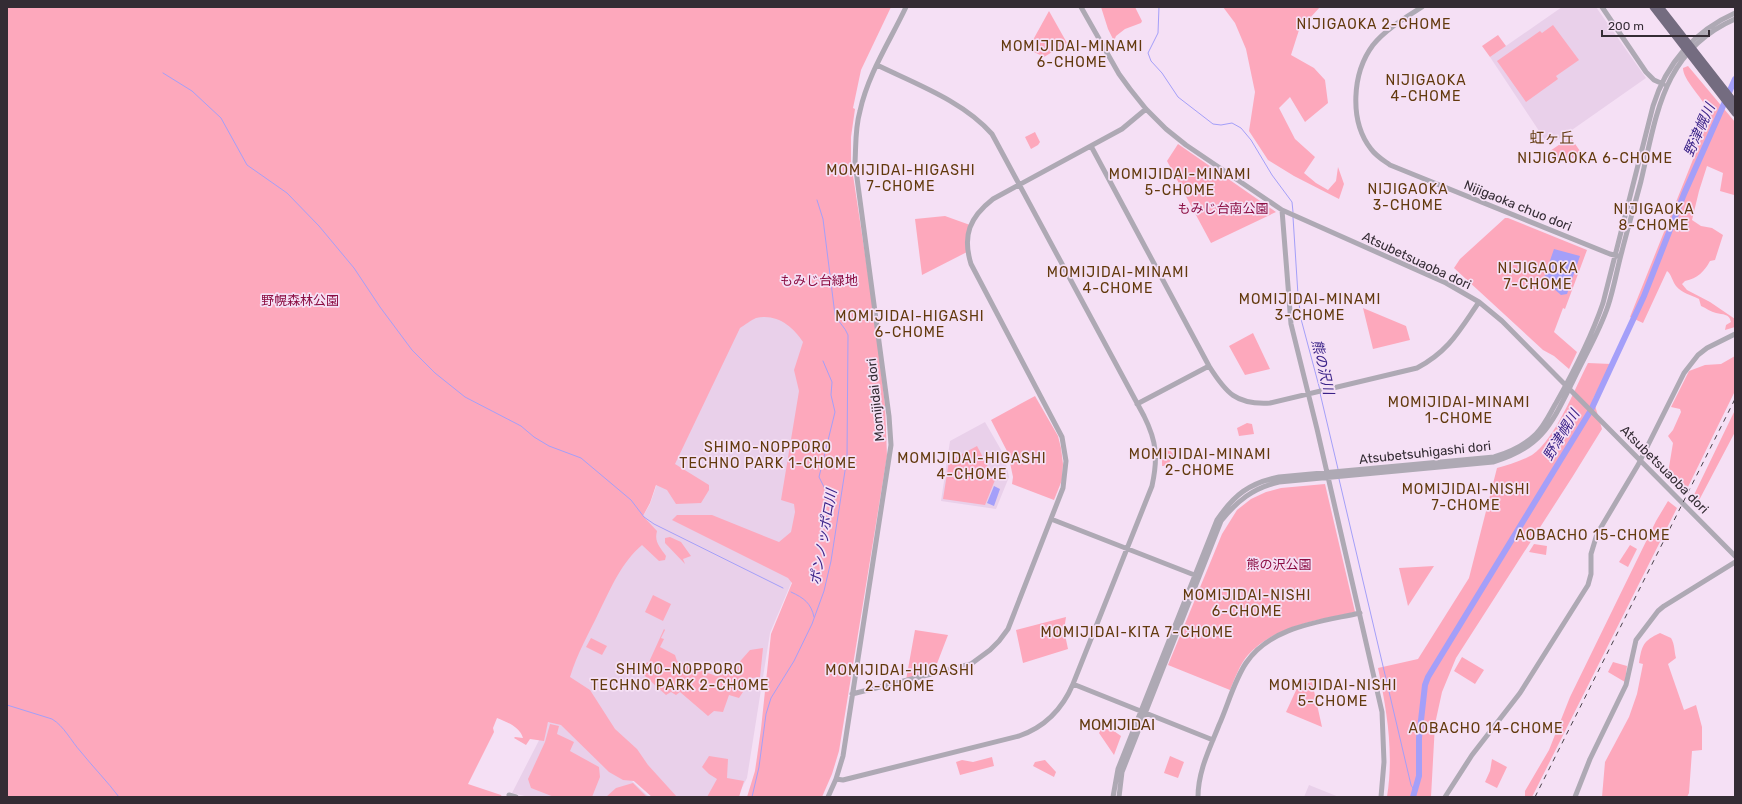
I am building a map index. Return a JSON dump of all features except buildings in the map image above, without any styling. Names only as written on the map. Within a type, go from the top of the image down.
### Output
[{"type":"highway","points":[[1653,7],[1689,48]]},
{"type":"highway","points":[[1660,7],[1734,107]]},
{"type":"street","name":"Momijidai dori","points":[[828,797],[836,779],[843,756],[891,445],[888,408],[855,163],[856,131],[859,112],[867,88],[906,7]]},
{"type":"street","name":"Atsubetsuaoba dori","points":[[1081,7],[1119,74],[1146,109],[1166,129],[1186,145],[1284,211],[1446,283],[1479,302],[1502,321],[1735,556]]},
{"type":"street","name":"Nijigaoka chuo dori","points":[[1422,7],[1380,38],[1373,45],[1362,66],[1358,80],[1356,99],[1360,128],[1371,149],[1381,159],[1390,165],[1618,256]]},
{"type":"street","points":[[1602,7],[1646,72],[1654,80],[1664,84]]},
{"type":"street","name":"Atsubetsuhigashi dori","points":[[1113,797],[1118,769],[1142,712],[1217,520],[1228,503],[1242,491],[1262,480],[1279,477],[1342,474],[1486,458],[1506,454],[1522,446],[1538,432],[1567,387],[1596,322],[1618,256],[1649,132],[1664,84],[1689,48],[1712,25],[1735,13]]},
{"type":"street","name":"Atsubetsuhigashi dori","points":[[1689,48],[1711,32],[1735,19]]},
{"type":"street","points":[[836,779],[843,780],[1025,734],[1052,718],[1061,707],[1073,684],[1152,486],[1156,467],[1154,438],[1000,146],[982,123],[956,104],[877,65]]},
{"type":"street","points":[[852,694],[971,664],[984,656],[1000,641],[1008,629],[1063,488],[1066,474],[1066,461],[1062,437],[976,275],[967,252],[967,237],[970,225],[980,209],[993,199],[1122,129],[1146,109]]},
{"type":"street","points":[[1091,146],[1221,386],[1229,394],[1249,403],[1270,403],[1417,368],[1435,358],[1447,347],[1479,302]]},
{"type":"street","points":[[1284,211],[1291,324],[1310,393],[1326,475],[1360,613],[1382,712],[1384,762],[1380,797]]},
{"type":"street","points":[[1445,797],[1472,755],[1520,693],[1585,591],[1591,574],[1591,554],[1597,534],[1640,461],[1684,373],[1693,360],[1707,348],[1735,334]]},
{"type":"street","points":[[1137,404],[1209,366]]},
{"type":"street","points":[[1051,518],[1196,576]]},
{"type":"street","points":[[1575,797],[1590,759],[1626,685],[1636,640],[1658,611],[1664,606],[1735,562]]},
{"type":"street","points":[[1198,797],[1200,775],[1213,740],[1240,673],[1257,649],[1280,634],[1294,629],[1360,613]]},
{"type":"street","points":[[1073,684],[1213,740]]},
{"type":"street","name":"Atsubetsuhigashi dori","points":[[1119,797],[1122,772],[1142,712]]},
{"type":"street","points":[[509,795],[516,797]]},
{"type":"shaded area","points":[[1562,7],[1596,7],[1646,78],[1549,146],[1490,57]]},
{"type":"shaded area","points":[[1554,249],[1580,256],[1567,294],[1561,295],[1546,282],[1547,279],[1544,278]]},
{"type":"shaded area","points":[[748,287],[789,320],[807,343],[792,581],[770,633],[747,778],[737,797],[652,797],[550,708],[619,559],[650,504],[660,475]]},
{"type":"shaded area","points":[[985,422],[1004,455],[1009,477],[996,509],[941,501],[950,441]]},
{"type":"shaded area","points":[[994,486],[1000,489],[994,506],[987,503]]},
{"type":"shaded area","points":[[553,713],[649,797],[529,797],[512,793]]},
{"type":"shaded area","points":[[1309,785],[1339,797],[1304,797]]},
{"type":"green space","name":"野幌森林公園","points":[[7,7],[891,7],[861,70],[853,108],[855,109],[851,137],[851,162],[875,320],[885,405],[887,456],[839,751],[832,774],[822,797],[747,797],[755,771],[771,634],[792,583],[788,578],[672,520],[677,515],[712,515],[779,542],[791,532],[795,512],[794,504],[781,500],[799,391],[794,370],[803,342],[789,326],[783,322],[770,317],[763,317],[756,318],[740,328],[675,464],[709,485],[709,490],[701,503],[676,504],[667,490],[656,485],[650,503],[643,516],[657,531],[656,538],[666,556],[665,560],[659,561],[642,545],[628,560],[617,576],[608,594],[580,652],[570,677],[590,690],[615,729],[637,749],[648,765],[677,797],[652,797],[634,781],[623,780],[609,772],[561,725],[548,722],[544,741],[530,739],[526,745],[514,738],[523,738],[516,728],[497,718],[493,728],[494,732],[468,784],[501,795],[502,797],[7,797]]},
{"type":"green space","points":[[1101,7],[1135,7],[1142,21],[1141,23],[1125,29],[1116,36],[1114,41],[1108,29]]},
{"type":"green space","points":[[1223,7],[1320,7],[1299,30],[1291,55],[1314,68],[1325,80],[1328,103],[1305,122],[1290,97],[1279,108],[1295,139],[1315,157],[1304,173],[1316,183],[1328,190],[1336,181],[1338,167],[1344,184],[1339,199],[1294,176],[1268,160],[1249,131],[1255,92],[1246,49],[1235,23]]},
{"type":"green space","points":[[1049,11],[1067,43],[1044,57],[1028,49]]},
{"type":"green space","points":[[1553,25],[1579,60],[1556,76],[1558,79],[1526,102],[1497,61],[1540,31],[1542,33]]},
{"type":"green space","points":[[1498,35],[1506,46],[1490,57],[1482,46]]},
{"type":"green space","points":[[1688,66],[1735,122],[1735,194],[1720,191],[1723,173],[1707,166],[1692,220],[1701,226],[1712,228],[1723,235],[1715,260],[1710,261],[1703,271],[1697,276],[1685,281],[1682,284],[1687,290],[1710,302],[1735,319],[1735,327],[1725,330],[1726,325],[1731,322],[1729,317],[1712,312],[1701,306],[1699,299],[1684,292],[1676,286],[1667,271],[1643,323],[1630,317],[1696,152],[1701,122],[1707,109],[1686,78],[1683,68]]},
{"type":"green space","points":[[1035,132],[1040,142],[1031,149],[1025,137]]},
{"type":"green space","points":[[1571,138],[1580,151],[1578,157],[1555,158],[1550,151]]},
{"type":"green space","name":"もみじ台南公園","points":[[1178,144],[1276,212],[1211,243],[1167,161]]},
{"type":"green space","points":[[945,216],[970,225],[967,252],[922,275],[915,219]]},
{"type":"green space","points":[[1505,218],[1587,250],[1565,309],[1563,308],[1554,332],[1577,352],[1569,369],[1554,356],[1543,350],[1454,268],[1460,259]]},
{"type":"green space","points":[[1363,308],[1406,326],[1410,340],[1373,349]]},
{"type":"green space","points":[[1253,333],[1270,369],[1245,375],[1229,346]]},
{"type":"green space","points":[[1735,356],[1735,391],[1684,495],[1678,489],[1678,485],[1668,473],[1673,443],[1668,436],[1673,430],[1681,412],[1680,409],[1671,407],[1689,371],[1705,365],[1721,364]]},
{"type":"green space","points":[[1588,363],[1611,364],[1593,399],[1602,429],[1456,658],[1442,692],[1435,724],[1431,797],[1387,797],[1390,748],[1387,716],[1378,668],[1418,659],[1469,578],[1497,468],[1514,463],[1532,455],[1549,438],[1564,413]]},
{"type":"green space","points":[[1035,396],[1058,436],[1061,448],[1063,464],[1062,480],[1054,500],[1012,484],[1013,477],[1008,453],[991,420]]},
{"type":"green space","points":[[1735,410],[1735,432],[1696,506],[1691,501]]},
{"type":"green space","points":[[1247,423],[1252,424],[1254,434],[1239,436],[1237,428]]},
{"type":"green space","points":[[977,446],[995,480],[985,505],[943,499],[949,461]]},
{"type":"green space","points":[[1169,449],[1174,455],[1167,466],[1162,466],[1162,452]]},
{"type":"green space","name":"熊の沢公園","points":[[1325,484],[1355,612],[1298,625],[1271,637],[1248,655],[1238,671],[1230,690],[1168,665],[1222,534],[1237,510],[1251,499],[1266,492],[1281,488]]},
{"type":"green space","points":[[1668,501],[1677,508],[1532,797],[1525,797],[1525,791],[1549,750],[1570,697],[1656,521]]},
{"type":"green space","points":[[670,537],[681,542],[691,556],[683,559],[685,564],[665,543],[665,538]]},
{"type":"green space","points":[[1534,544],[1547,546],[1546,555],[1529,552]]},
{"type":"green space","points":[[1630,545],[1637,549],[1628,567],[1619,562]]},
{"type":"green space","points":[[1434,566],[1408,606],[1399,568]]},
{"type":"green space","points":[[653,595],[671,604],[663,621],[645,612]]},
{"type":"green space","points":[[1066,617],[1064,630],[1068,649],[1023,663],[1016,630]]},
{"type":"green space","points":[[664,629],[665,630],[661,638],[664,639],[660,647],[675,655],[677,661],[716,676],[729,673],[750,650],[763,648],[760,677],[752,678],[739,698],[729,695],[723,712],[714,711],[708,716],[680,692],[676,695],[671,692],[666,695],[635,667],[637,661],[646,663],[649,662]]},
{"type":"green space","points":[[915,630],[948,635],[933,674],[906,680]]},
{"type":"green space","points":[[1660,633],[1671,638],[1673,643],[1676,658],[1668,664],[1684,710],[1696,705],[1702,727],[1702,750],[1692,751],[1689,793],[1687,797],[1602,797],[1605,762],[1629,717],[1637,694],[1643,664],[1639,663],[1642,648],[1647,641]]},
{"type":"green space","points":[[591,638],[607,646],[602,655],[586,647]]},
{"type":"green space","points":[[1462,657],[1484,670],[1475,684],[1454,671]]},
{"type":"green space","points":[[1613,662],[1627,666],[1625,682],[1608,672]]},
{"type":"green space","points":[[1312,682],[1322,727],[1286,712],[1298,686]]},
{"type":"green space","points":[[550,724],[559,726],[557,734],[574,742],[570,751],[599,767],[600,777],[592,797],[554,797],[531,788],[528,779],[545,742]]},
{"type":"green space","points":[[1104,724],[1121,736],[1114,755],[1099,733]]},
{"type":"green space","points":[[709,756],[728,759],[727,778],[744,781],[739,797],[707,797],[717,779],[702,767]]},
{"type":"green space","points":[[1170,756],[1184,762],[1178,778],[1164,773]]},
{"type":"green space","points":[[992,757],[994,766],[960,775],[956,762],[962,760],[973,762]]},
{"type":"green space","points":[[1492,759],[1507,767],[1497,788],[1485,782],[1490,771]]},
{"type":"green space","points":[[1045,760],[1056,772],[1054,777],[1033,766],[1035,762]]},
{"type":"green space","points":[[633,783],[647,797],[606,797],[616,788]]},
{"type":"waterway","name":"熊の沢川","points":[[1159,7],[1158,33],[1148,53],[1151,61],[1162,73],[1178,97],[1213,124],[1221,125],[1232,123],[1241,128],[1251,140],[1272,175],[1292,202],[1293,212]]},
{"type":"waterway","points":[[163,73],[192,91],[221,118],[247,165],[287,193],[319,226],[354,268],[380,307],[412,350],[435,373],[465,397],[521,426],[534,437],[549,446],[581,458],[631,500],[644,517],[654,524],[783,588]]},
{"type":"waterway","name":"野津幌川","points":[[1413,797],[1419,776],[1419,738],[1425,685],[1428,677],[1591,410],[1644,296],[1684,194],[1735,79]]},
{"type":"waterway","name":"ポンノッポロ川","points":[[752,797],[759,767],[766,714],[771,698],[794,661],[812,624],[824,591],[831,561],[847,458],[848,335],[835,315],[823,219],[817,200]]},
{"type":"waterway","name":"熊の沢川","points":[[1293,217],[1301,319],[1320,390]]},
{"type":"waterway","points":[[823,361],[832,382],[831,395],[835,412],[819,477],[830,499]]},
{"type":"waterway","name":"熊の沢川","points":[[1320,393],[1338,469]]},
{"type":"waterway","name":"熊の沢川","points":[[1339,479],[1411,785],[1414,790]]},
{"type":"waterway","points":[[791,592],[800,596],[809,605],[814,617]]},
{"type":"waterway","points":[[7,705],[52,719],[56,722],[119,797]]},
{"type":"railway","points":[[1535,797],[1735,399]]},
{"type":"district","name":"NIJIGAOKA 2-CHOME","points":[[1374,24]]},
{"type":"district","name":"MOMIJIDAI-MINAMI 6-CHOME","points":[[1072,54]]},
{"type":"district","name":"NIJIGAOKA 4-CHOME","points":[[1426,88]]},
{"type":"district","name":"虹ヶ丘","points":[[1552,138]]},
{"type":"district","name":"NIJIGAOKA 6-CHOME","points":[[1595,158]]},
{"type":"district","name":"MOMIJIDAI-HIGASHI 7-CHOME","points":[[901,178]]},
{"type":"district","name":"MOMIJIDAI-MINAMI 5-CHOME","points":[[1180,182]]},
{"type":"district","name":"NIJIGAOKA 3-CHOME","points":[[1408,198]]},
{"type":"district","name":"NIJIGAOKA 8-CHOME","points":[[1654,218]]},
{"type":"district","name":"NIJIGAOKA 7-CHOME","points":[[1538,276]]},
{"type":"district","name":"MOMIJIDAI-MINAMI 4-CHOME","points":[[1118,280]]},
{"type":"district","name":"MOMIJIDAI-MINAMI 3-CHOME","points":[[1310,308]]},
{"type":"district","name":"MOMIJIDAI-HIGASHI 6-CHOME","points":[[910,324]]},
{"type":"district","name":"MOMIJIDAI-MINAMI 1-CHOME","points":[[1459,410]]},
{"type":"district","name":"SHIMO-NOPPORO TECHNO PARK 1-CHOME","points":[[768,456]]},
{"type":"district","name":"MOMIJIDAI-MINAMI 2-CHOME","points":[[1200,462]]},
{"type":"district","name":"MOMIJIDAI-HIGASHI 4-CHOME","points":[[972,466]]},
{"type":"district","name":"MOMIJIDAI-NISHI 7-CHOME","points":[[1466,498]]},
{"type":"district","name":"AOBACHO 15-CHOME","points":[[1593,535]]},
{"type":"district","name":"MOMIJIDAI-NISHI 6-CHOME","points":[[1247,604]]},
{"type":"district","name":"MOMIJIDAI-KITA 7-CHOME","points":[[1137,632]]},
{"type":"district","name":"SHIMO-NOPPORO TECHNO PARK 2-CHOME","points":[[680,678]]},
{"type":"district","name":"MOMIJIDAI-HIGASHI 2-CHOME","points":[[900,678]]},
{"type":"district","name":"MOMIJIDAI-NISHI 5-CHOME","points":[[1333,694]]},
{"type":"district","name":"MOMIJIDAI","points":[[1117,725]]},
{"type":"district","name":"AOBACHO 14-CHOME","points":[[1486,728]]},
{"type":"park label","name":"もみじ台緑地","points":[[819,280]]}]
